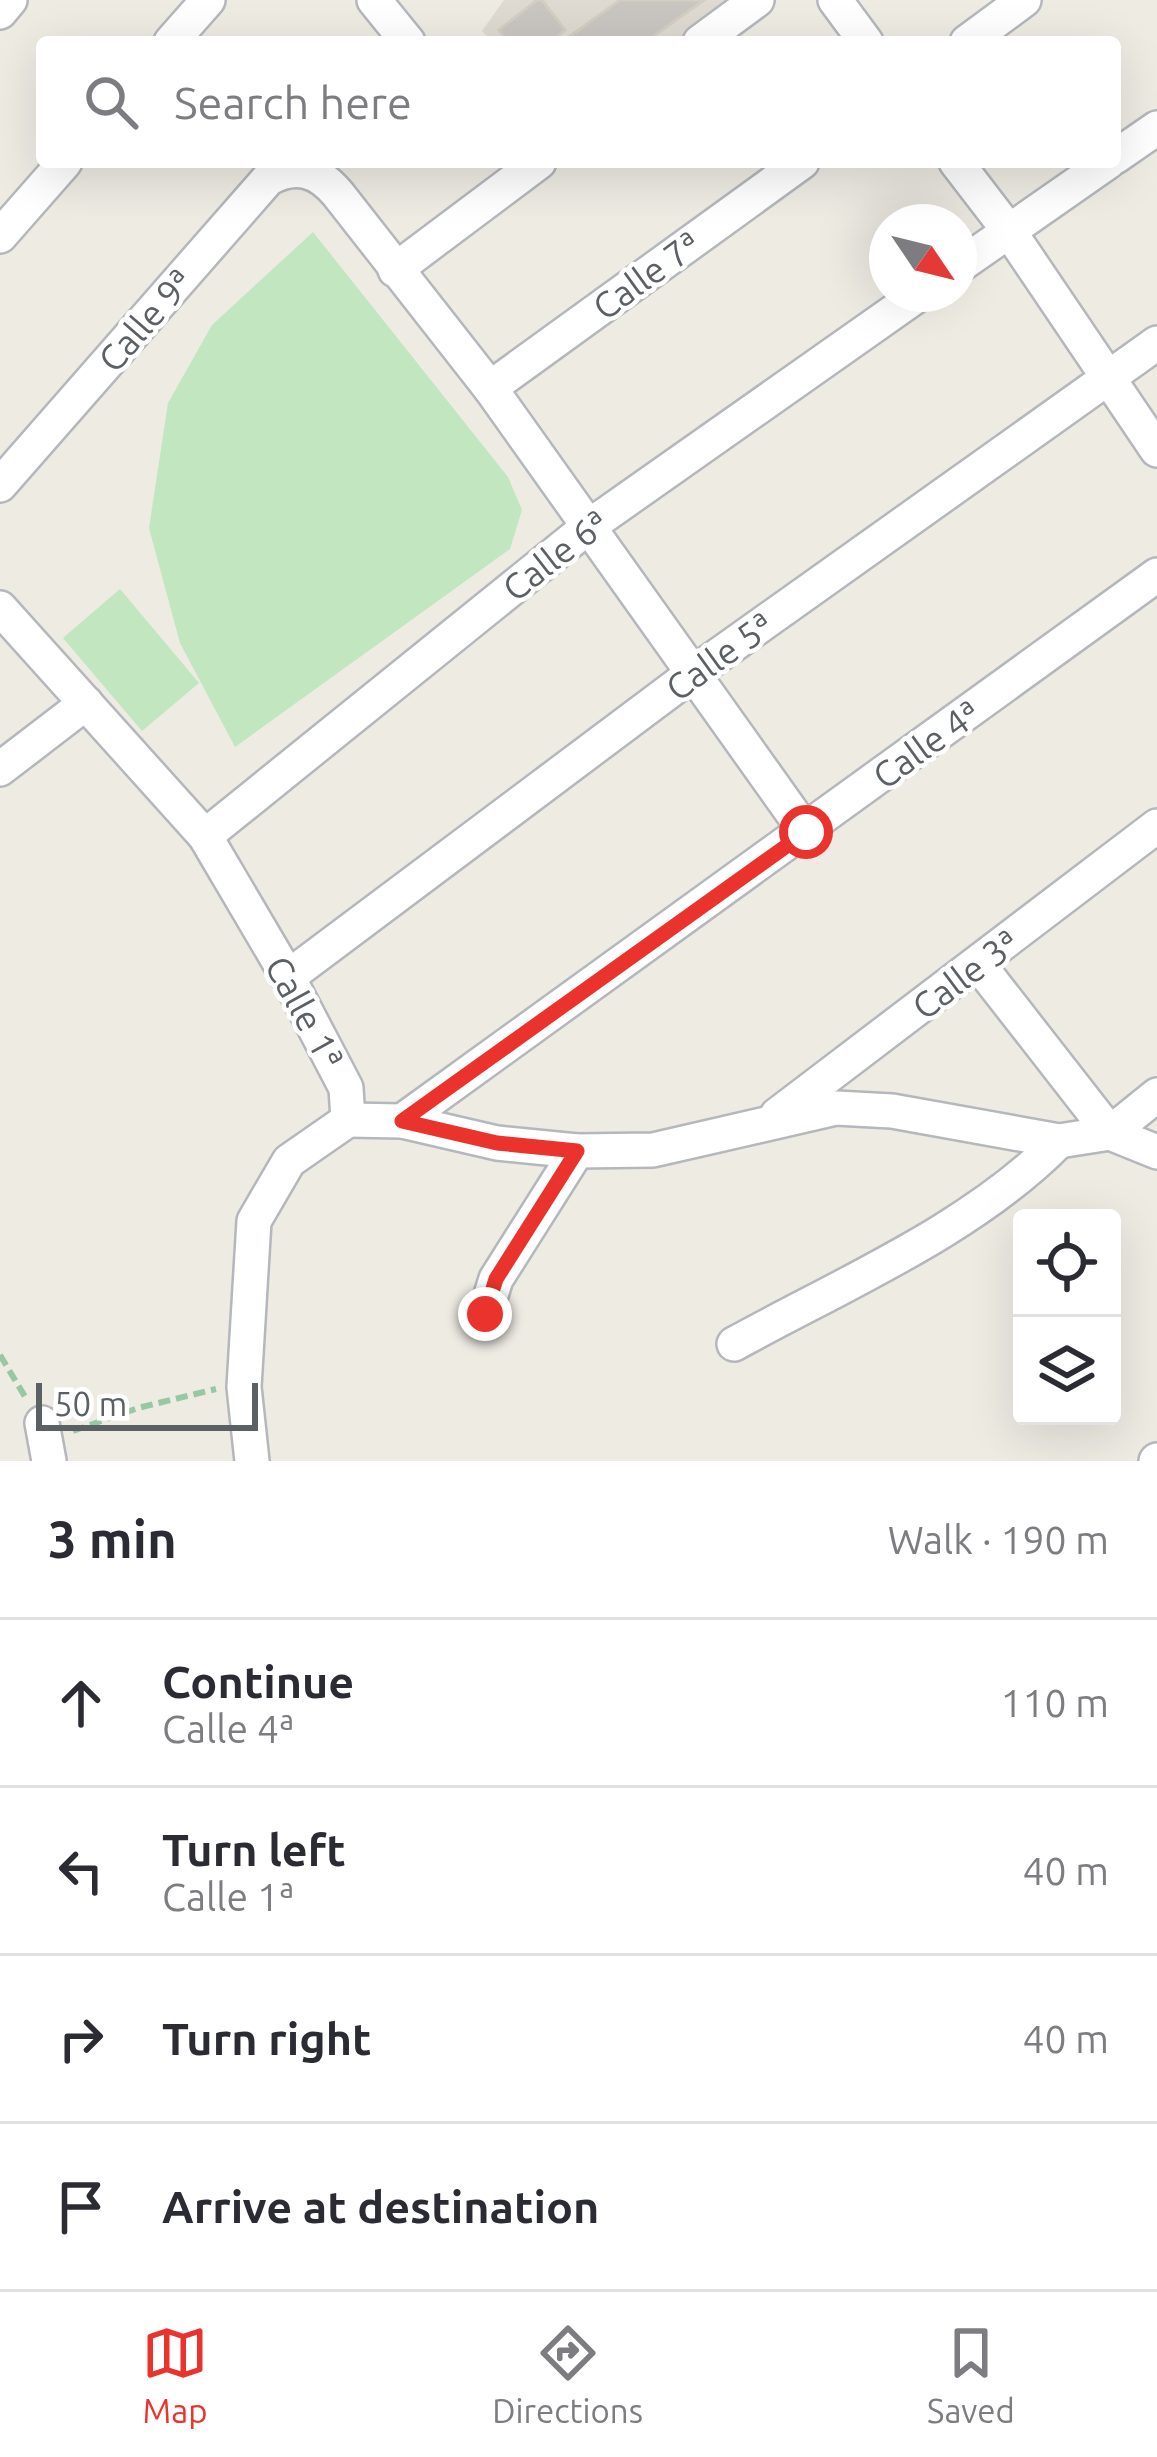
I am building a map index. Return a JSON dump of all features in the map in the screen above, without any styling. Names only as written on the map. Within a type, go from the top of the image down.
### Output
[{"type":"street","points":[[0,12],[10,0]]},
{"type":"street","points":[[176,36],[208,0]]},
{"type":"street","points":[[374,0],[402,36]]},
{"type":"street","points":[[708,36],[757,0]]},
{"type":"street","points":[[835,0],[862,36]]},
{"type":"street","points":[[975,36],[1024,0]]},
{"type":"street","points":[[1121,154],[1157,128]]},
{"type":"street","points":[[0,236],[60,168]]},
{"type":"street","points":[[520,168],[395,270],[490,388],[806,832]]},
{"type":"street","name":"Calle 7ª","points":[[490,388],[794,168]]},
{"type":"street","points":[[961,168],[1009,231],[1157,450]]},
{"type":"street","points":[[977,253],[1100,168]]},
{"type":"street","name":"Calle 9ª","points":[[0,485],[268,179],[282,170],[316,173],[328,182],[395,270]]},
{"type":"street","name":"Calle 6ª","points":[[205,836],[587,527],[894,312]]},
{"type":"street","name":"Calle 5ª","points":[[288,976],[695,672],[1157,343]]},
{"type":"street","name":"Calle 4ª","points":[[402,1121],[1157,575]]},
{"type":"street","name":"Calle 1ª","points":[[0,608],[205,836],[288,976],[346,1088],[348,1120]]},
{"type":"street","points":[[0,769],[86,703]]},
{"type":"street","name":"Calle 3ª","points":[[771,1120],[1157,826]]},
{"type":"street","points":[[979,965],[1110,1133],[1157,1152]]},
{"type":"street","points":[[252,1461],[244,1387],[254,1221],[289,1161],[348,1120],[402,1121],[497,1143],[577,1151],[653,1150],[836,1108],[892,1111],[1059,1141],[1110,1133],[1157,1095]]},
{"type":"street","points":[[734,1344],[909,1248],[1022,1179],[1059,1141]]},
{"type":"street","points":[[485,1314],[496,1279],[577,1151]]},
{"type":"street","points":[[42,1424],[49,1461]]},
{"type":"path","points":[[0,1355],[42,1424],[59,1436],[197,1392],[244,1387]]},
{"type":"shaded area","points":[[504,0],[735,0],[688,36],[487,36],[482,31]]},
{"type":"green space","points":[[313,232],[508,477],[522,510],[510,549],[235,747],[180,643],[149,528],[168,403],[212,325]]},
{"type":"green space","points":[[120,589],[199,683],[142,731],[63,638]]},
{"type":"building","points":[[542,0],[565,30],[558,36],[504,36],[499,30]]},
{"type":"building","points":[[620,0],[704,0],[653,36],[570,36]]},
{"type":"route","points":[[485,1314],[496,1279],[577,1151],[497,1143],[402,1121],[806,832]]}]
